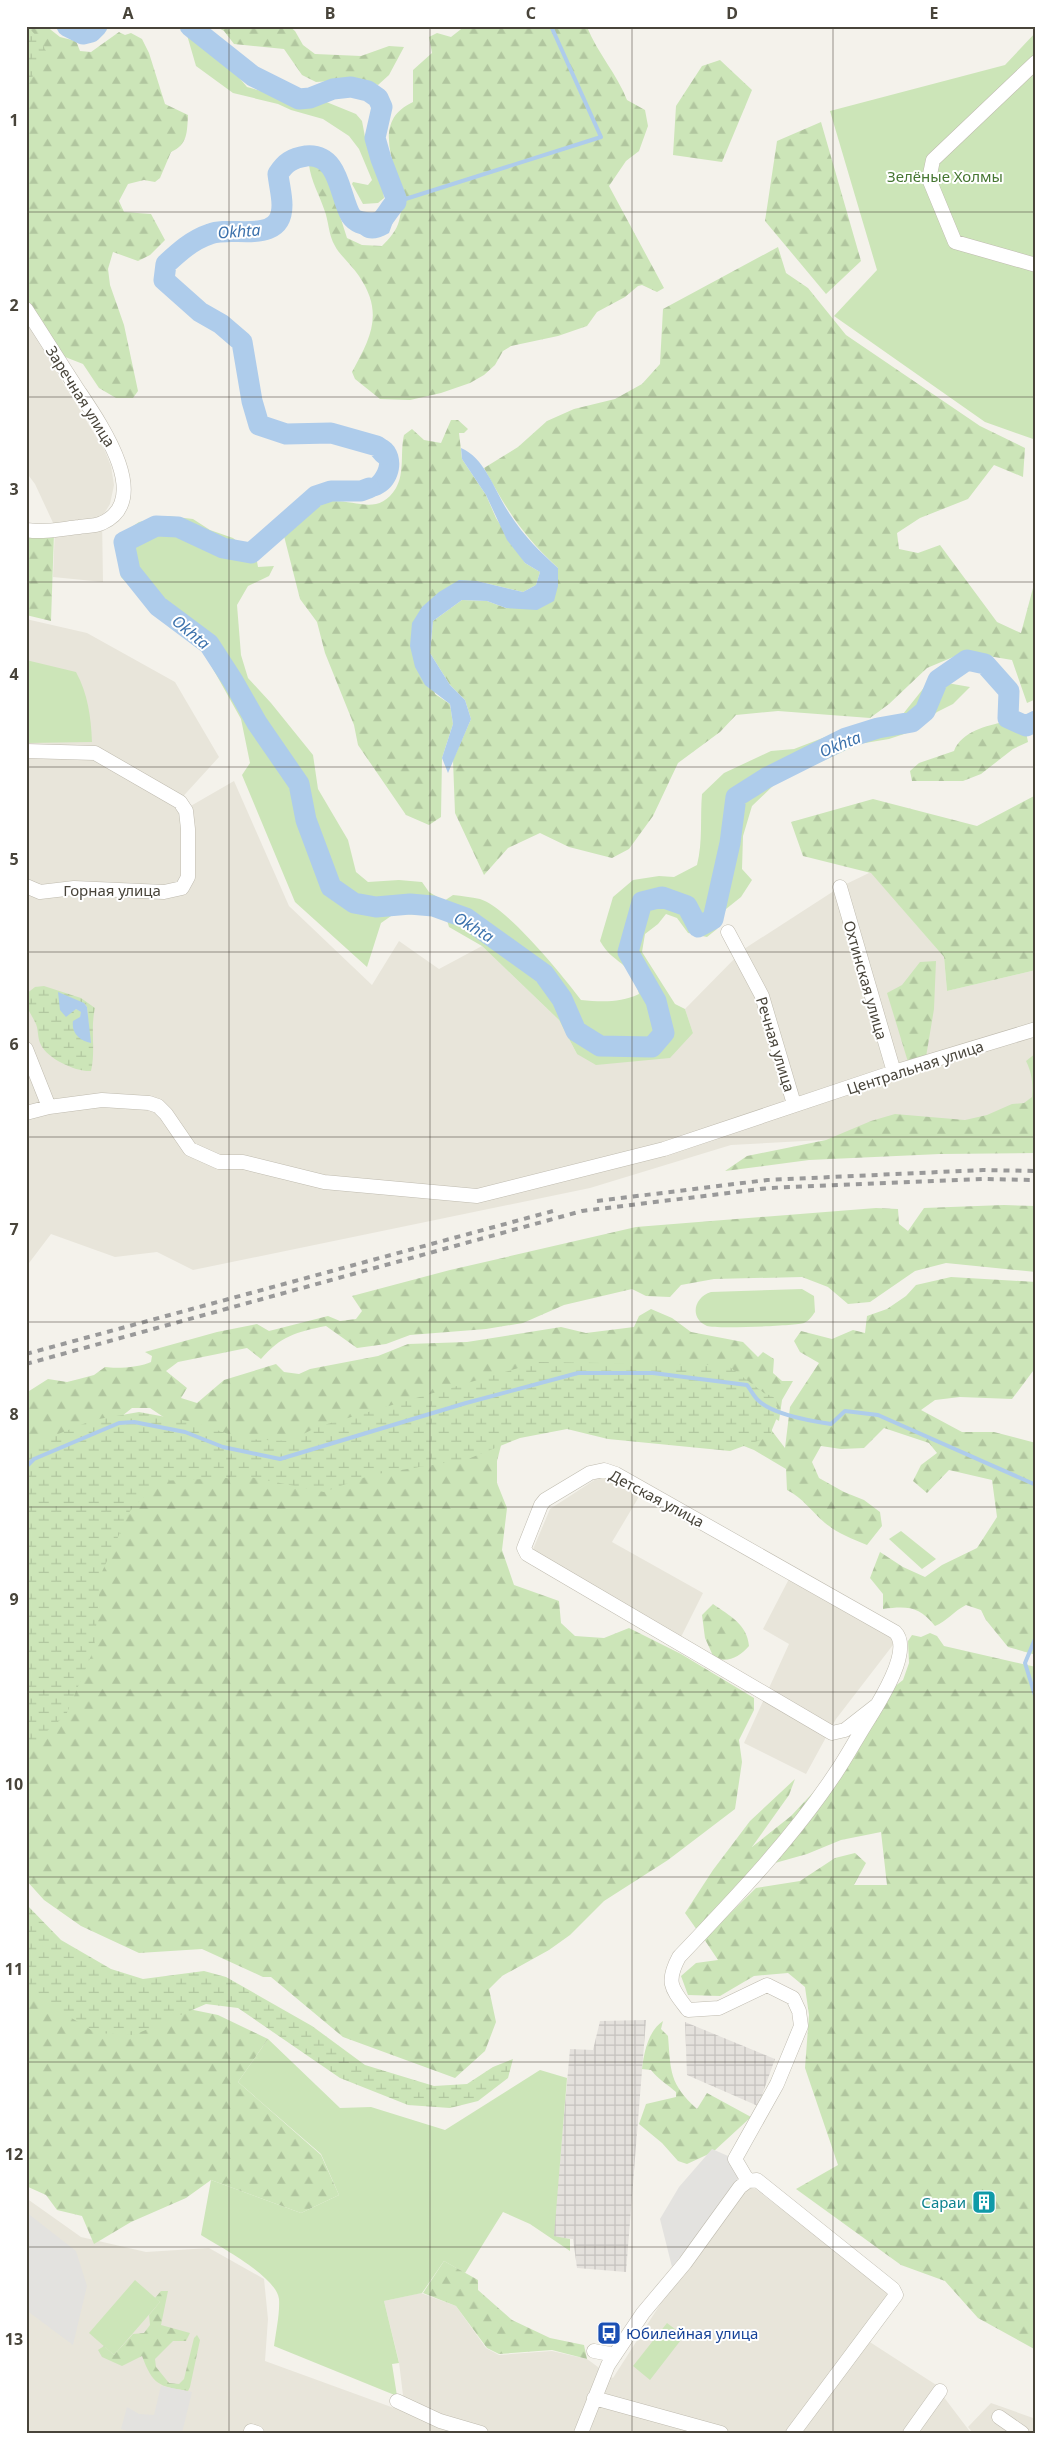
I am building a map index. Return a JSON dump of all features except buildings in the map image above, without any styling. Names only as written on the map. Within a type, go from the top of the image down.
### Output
[{"type":"street","points":[[1035,65],[933,160],[929,179],[955,242],[1036,265]]},
{"type":"street","name":"Заречная улица","points":[[26,309],[102,428],[116,453],[123,474],[120,504],[113,516],[101,524],[42,532],[26,530]]},
{"type":"street","name":"Горная улица","points":[[26,751],[95,753],[180,802],[186,811],[188,829],[188,877],[182,888],[164,892],[74,888],[40,892],[26,886]]},
{"type":"street","name":"Охтинская улица","points":[[840,887],[894,1072]]},
{"type":"street","name":"Речная улица","points":[[728,932],[762,996],[794,1104]]},
{"type":"street","name":"Центральная улица","points":[[26,1113],[49,1107],[102,1100],[150,1103],[158,1106],[166,1114],[190,1149],[218,1162],[243,1162],[324,1182],[477,1196],[664,1149],[794,1104],[846,1090],[894,1072],[1036,1030]]},
{"type":"street","points":[[26,1049],[49,1107]]},
{"type":"street","name":"Детская улица","points":[[604,1470],[616,1474],[896,1632],[899,1638],[899,1656],[885,1694],[878,1706],[845,1730],[832,1733],[532,1557],[527,1554],[524,1548],[541,1505],[545,1500],[590,1473],[604,1470]]},
{"type":"street","points":[[748,2180],[735,2159],[777,2084],[801,2026],[799,2011],[793,1998],[767,1985],[719,2008],[688,2010],[672,1989],[671,1973],[680,1957],[792,1830],[835,1774],[878,1706]]},
{"type":"street","points":[[581,2433],[605,2370],[643,2313],[685,2263],[740,2187],[748,2180],[757,2180],[767,2186],[893,2289],[896,2295],[793,2433]]},
{"type":"street","points":[[594,2351],[615,2355]]},
{"type":"street","points":[[910,2433],[940,2391]]},
{"type":"street","points":[[594,2398],[721,2433]]},
{"type":"street","points":[[396,2401],[440,2421],[482,2433]]},
{"type":"street","points":[[1000,2417],[1022,2433]]},
{"type":"shaded area","points":[[26,322],[105,451],[111,466],[114,485],[110,504],[102,517],[103,582],[53,577],[55,527],[35,484],[26,472]]},
{"type":"shaded area","points":[[26,619],[87,633],[175,682],[219,757],[177,803],[182,811],[234,781],[289,906],[372,985],[399,941],[439,969],[482,946],[559,1020],[577,1054],[693,1033],[685,1009],[744,949],[840,887],[871,872],[944,957],[947,991],[1036,970],[1036,1139],[935,1134],[731,1145],[590,1188],[193,1270],[157,1252],[115,1257],[51,1234],[26,1267]]},
{"type":"shaded area","points":[[602,1475],[640,1495],[612,1542],[703,1593],[681,1637],[531,1554],[550,1509]]},
{"type":"shaded area","points":[[790,1577],[842,1604],[896,1641],[836,1719],[806,1774],[744,1743],[789,1644],[763,1629]]},
{"type":"shaded area","points":[[646,2020],[626,2272],[577,2268],[573,2239],[553,2237],[570,2049],[593,2050],[600,2021]]},
{"type":"shaded area","points":[[685,2022],[775,2059],[758,2106],[687,2075]]},
{"type":"shaded area","points":[[712,2149],[735,2159],[748,2171],[672,2267],[660,2219],[679,2187]]},
{"type":"shaded area","points":[[749,2184],[891,2293],[859,2335],[944,2390],[940,2392],[971,2433],[26,2433],[26,2198],[81,2237],[146,2252],[209,2248],[264,2279],[268,2319],[265,2361],[405,2412],[399,2362],[384,2301],[421,2293],[456,2306],[486,2348],[499,2355],[552,2351],[587,2359],[613,2378],[677,2278]]},
{"type":"shaded area","points":[[26,2212],[76,2251],[87,2286],[73,2345],[26,2310]]},
{"type":"shaded area","points":[[161,2386],[192,2392],[182,2433],[133,2433],[121,2429],[127,2407],[139,2414],[154,2415]]},
{"type":"shaded area","points":[[991,2403],[1036,2419],[1036,2433],[973,2433],[968,2427]]},
{"type":"green space","points":[[26,26],[46,26],[60,37],[76,41],[80,51],[91,52],[119,32],[125,35],[131,33],[142,39],[149,53],[165,104],[188,115],[186,137],[181,146],[171,152],[160,178],[155,182],[144,180],[128,184],[119,201],[124,212],[151,214],[165,240],[150,255],[138,261],[113,252],[108,269],[110,285],[124,325],[138,391],[133,398],[116,398],[99,388],[83,364],[60,355],[26,299]]},
{"type":"green space","points":[[215,26],[289,26],[295,31],[303,45],[315,54],[361,56],[389,46],[404,47],[389,75],[378,85],[362,79],[316,82],[302,75],[284,49],[234,44],[224,31]]},
{"type":"green space","points":[[465,26],[587,27],[627,100],[645,110],[648,126],[639,151],[626,161],[609,186],[664,288],[657,292],[642,285],[638,286],[625,297],[597,312],[587,326],[558,336],[511,346],[503,351],[495,365],[484,375],[470,383],[441,393],[410,400],[380,399],[355,379],[352,372],[365,347],[372,325],[373,313],[371,302],[367,289],[359,276],[335,246],[309,165],[315,160],[331,176],[332,191],[347,238],[362,245],[382,246],[396,228],[401,205],[389,140],[391,125],[398,112],[413,102],[413,70],[432,53],[429,37],[437,33],[451,37]]},
{"type":"green space","points":[[29,28],[41,41],[46,51],[26,89],[26,29]]},
{"type":"green space","name":"Зелёные Холмы","points":[[1036,32],[1036,440],[985,422],[834,316],[877,270],[830,111],[1005,65]]},
{"type":"green space","points":[[187,35],[237,75],[247,87],[305,103],[319,99],[356,114],[362,121],[365,137],[377,166],[384,198],[378,203],[363,204],[352,184],[353,182],[368,185],[372,180],[359,149],[349,136],[323,119],[291,110],[278,104],[233,93],[196,66]]},
{"type":"green space","points":[[720,60],[752,90],[722,162],[673,155],[676,106],[702,66]]},
{"type":"green space","points":[[821,122],[861,261],[826,294],[765,221],[777,141]]},
{"type":"green space","points":[[778,247],[786,273],[808,288],[846,335],[980,426],[1025,448],[1023,477],[994,465],[968,499],[920,518],[897,533],[899,549],[918,553],[940,545],[997,622],[1021,633],[1033,588],[1036,588],[1036,699],[1027,703],[1012,660],[965,652],[927,668],[889,704],[870,718],[778,711],[736,715],[720,732],[678,763],[653,816],[629,849],[612,858],[569,847],[540,833],[508,848],[484,875],[455,813],[453,760],[471,719],[465,700],[450,685],[430,653],[433,621],[462,600],[487,601],[506,608],[558,568],[534,544],[516,521],[484,468],[518,447],[547,421],[574,409],[615,399],[642,384],[660,364],[663,309]]},
{"type":"green space","points":[[451,420],[458,420],[468,429],[464,433],[459,433],[462,459],[486,495],[496,518],[525,563],[540,572],[536,585],[523,592],[477,581],[422,607],[435,694],[450,704],[453,724],[442,758],[441,817],[429,825],[406,815],[358,745],[354,725],[325,653],[317,622],[300,599],[284,536],[295,518],[304,511],[319,504],[328,501],[367,505],[382,502],[389,497],[399,482],[404,435],[412,429],[424,440],[441,443]]},
{"type":"green space","points":[[168,516],[193,519],[210,530],[233,538],[256,556],[258,567],[274,566],[269,576],[248,586],[237,605],[241,655],[248,678],[313,755],[318,789],[348,840],[356,872],[368,882],[399,880],[422,882],[429,892],[444,901],[453,895],[480,899],[491,905],[519,928],[581,1000],[618,1000],[639,994],[632,974],[605,949],[600,941],[613,897],[633,880],[659,876],[674,877],[697,865],[701,838],[702,794],[724,773],[771,751],[794,749],[859,724],[903,714],[930,680],[970,687],[953,704],[937,712],[916,730],[889,739],[859,744],[776,783],[752,806],[743,836],[742,869],[752,880],[741,897],[726,909],[717,929],[707,937],[688,933],[677,918],[666,914],[658,924],[645,934],[642,952],[675,1004],[685,1009],[693,1033],[670,1058],[596,1065],[577,1054],[559,1020],[482,946],[449,927],[444,910],[433,915],[394,914],[381,923],[367,967],[295,902],[242,775],[250,763],[241,719],[203,651],[154,611],[121,577],[118,553],[123,533],[139,522]]},
{"type":"green space","points":[[26,532],[54,533],[51,621],[26,615]]},
{"type":"green space","points":[[26,660],[76,672],[88,706],[92,742],[26,743]]},
{"type":"green space","points":[[1005,722],[1026,732],[1028,742],[1013,749],[981,774],[963,781],[912,781],[910,771],[919,763],[954,751],[957,744],[968,734],[990,725]]},
{"type":"green space","points":[[1036,795],[1036,970],[947,991],[944,957],[871,873],[803,856],[791,822],[873,799],[977,826]]},
{"type":"green space","points":[[936,961],[934,1009],[926,1057],[908,1062],[887,993],[902,985],[920,962]]},
{"type":"green space","points":[[44,986],[81,998],[95,1008],[91,1071],[63,1064],[50,1055],[41,1045],[26,999],[26,994],[35,987]],"holes":[[[84,1003],[87,1007],[90,1043],[80,1017],[82,1012],[76,1009],[71,1012]]]},
{"type":"green space","points":[[1036,1053],[1036,1153],[940,1154],[809,1160],[725,1171],[747,1156],[826,1140],[871,1121],[895,1114],[965,1120],[987,1115],[1012,1104],[1024,1103],[1032,1097],[1031,1074],[1026,1061]]},
{"type":"green space","points":[[1004,1205],[1036,1206],[1036,1272],[946,1263],[915,1271],[870,1302],[848,1304],[828,1287],[802,1277],[714,1279],[681,1285],[670,1297],[646,1296],[632,1289],[564,1305],[523,1323],[486,1329],[410,1335],[386,1344],[357,1348],[326,1326],[306,1330],[282,1340],[261,1359],[247,1348],[178,1362],[166,1371],[187,1388],[181,1398],[197,1403],[224,1380],[276,1364],[284,1372],[299,1374],[310,1369],[378,1356],[408,1344],[467,1342],[561,1327],[586,1333],[634,1327],[639,1316],[651,1309],[672,1318],[691,1332],[743,1342],[758,1357],[763,1352],[774,1359],[773,1373],[782,1381],[793,1381],[782,1400],[779,1421],[771,1416],[772,1431],[785,1448],[790,1407],[819,1363],[800,1352],[794,1341],[801,1331],[832,1339],[853,1330],[865,1333],[867,1316],[887,1309],[906,1296],[916,1285],[951,1277],[1036,1282],[1036,1367],[1012,1399],[960,1397],[935,1400],[921,1410],[962,1432],[994,1432],[1036,1443],[1036,1655],[1008,1647],[986,1620],[981,1610],[966,1605],[935,1626],[924,1614],[912,1609],[883,1609],[883,1594],[870,1578],[880,1552],[903,1567],[925,1577],[942,1565],[977,1548],[997,1517],[992,1480],[949,1470],[927,1493],[913,1481],[921,1465],[937,1453],[929,1443],[884,1428],[864,1448],[841,1449],[821,1446],[812,1462],[819,1478],[844,1492],[864,1500],[880,1512],[882,1526],[867,1545],[845,1536],[830,1527],[803,1501],[787,1490],[786,1469],[754,1450],[682,1422],[505,1430],[497,1461],[497,1483],[507,1508],[502,1550],[514,1585],[559,1601],[561,1623],[575,1636],[604,1638],[629,1628],[681,1654],[754,1698],[754,1710],[739,1740],[742,1762],[735,1809],[668,1860],[604,1901],[570,1935],[549,1950],[502,1976],[489,1989],[496,2022],[485,2051],[455,2078],[343,2037],[271,1977],[263,1977],[202,1949],[139,1953],[81,1926],[44,1900],[26,1880],[26,1527],[165,1418],[150,1408],[132,1408],[117,1420],[26,1457],[26,1393],[48,1379],[67,1382],[94,1375],[105,1367],[116,1368],[147,1364],[151,1362],[152,1356],[145,1352],[217,1332],[257,1324],[269,1331],[328,1316],[340,1321],[356,1319],[362,1311],[352,1296],[450,1270],[636,1227],[876,1208],[898,1209],[899,1224],[908,1231],[924,1208]]},
{"type":"green space","points":[[802,1289],[814,1296],[815,1312],[804,1323],[755,1327],[713,1327],[701,1322],[696,1313],[696,1308],[701,1298],[711,1292]]},
{"type":"green space","points":[[539,1362],[727,1365],[764,1393],[776,1398],[778,1415],[769,1437],[730,1451],[608,1439],[567,1429],[520,1438],[468,1459],[371,1475],[324,1492],[250,1477],[159,1481],[130,1511],[101,1574],[94,1649],[66,1715],[26,1749],[26,1447],[93,1420],[139,1412],[193,1422],[243,1439],[290,1441],[317,1427]]},
{"type":"green space","points":[[901,1531],[936,1559],[922,1569],[889,1539]]},
{"type":"green space","points":[[713,1604],[737,1621],[748,1638],[749,1646],[733,1658],[724,1660],[714,1658],[705,1638],[702,1615]]},
{"type":"green space","points":[[930,1633],[937,1636],[944,1646],[1036,1667],[1036,2350],[978,2318],[945,2281],[901,2265],[796,2189],[838,2165],[805,2068],[809,2015],[805,1987],[788,1973],[754,1976],[720,1996],[688,1995],[681,1976],[696,1963],[718,1960],[704,1939],[756,1888],[800,1881],[835,1858],[855,1853],[866,1863],[854,1885],[887,1885],[881,1832],[841,1840],[807,1854],[775,1863],[697,1930],[685,1913],[713,1870],[750,1821],[795,1779],[789,1795],[752,1847],[791,1816],[823,1782],[885,1694],[903,1680],[909,1663],[908,1641],[912,1635],[921,1637]]},
{"type":"green space","points":[[26,1904],[61,1940],[111,1969],[143,1979],[204,1971],[226,1977],[312,2026],[365,2065],[434,2086],[467,2084],[493,2067],[513,2059],[508,2078],[478,2101],[450,2108],[408,2105],[340,2078],[238,2008],[206,2004],[134,2035],[96,2033],[26,1990]]},
{"type":"green space","points":[[26,1937],[86,1988],[218,2015],[268,2039],[238,2082],[321,2155],[339,2195],[301,2213],[211,2180],[186,2198],[131,2222],[94,2244],[82,2216],[57,2210],[46,2195],[26,2186]]},
{"type":"green space","points":[[663,2021],[661,2029],[668,2036],[673,2076],[681,2092],[688,2100],[697,2109],[707,2093],[751,2117],[713,2152],[687,2164],[678,2161],[662,2143],[639,2124],[646,2104],[676,2097],[676,2092],[651,2070],[642,2069],[650,2036]]},
{"type":"green space","points":[[268,2039],[340,2108],[371,2107],[445,2130],[540,2070],[567,2078],[554,2236],[570,2239],[570,2251],[530,2224],[503,2212],[465,2273],[444,2261],[422,2293],[384,2301],[399,2363],[392,2364],[397,2396],[274,2346],[279,2304],[276,2290],[246,2263],[201,2235],[211,2180],[301,2213],[339,2195],[321,2154],[238,2082]]},
{"type":"green space","points":[[444,2261],[478,2280],[478,2290],[512,2320],[550,2338],[584,2345],[587,2359],[552,2350],[499,2354],[487,2348],[456,2306],[423,2293]]},
{"type":"green space","points":[[135,2280],[160,2302],[114,2355],[89,2333]]},
{"type":"green space","points":[[161,2291],[168,2291],[161,2325],[190,2333],[186,2341],[173,2341],[155,2359],[156,2367],[169,2383],[179,2384],[184,2379],[194,2338],[197,2335],[200,2340],[188,2391],[170,2388],[158,2382],[153,2378],[142,2356],[122,2366],[102,2357],[98,2350],[104,2346],[114,2355],[133,2334],[144,2333],[150,2325],[149,2315],[160,2302],[155,2298]]},
{"type":"green space","points":[[667,2323],[684,2336],[650,2380],[633,2366]]},
{"type":"water","points":[[395,194],[393,222],[389,233],[371,239],[364,237],[354,226],[347,200],[358,210],[376,212],[381,211]]},
{"type":"water","points":[[379,437],[391,443],[397,453],[399,465],[396,478],[389,488],[378,496],[362,497],[342,491],[363,484],[374,475],[378,469],[379,454],[361,441]]},
{"type":"water","points":[[461,448],[470,453],[484,468],[516,523],[533,544],[558,568],[558,586],[554,601],[537,610],[506,608],[487,601],[462,600],[433,621],[430,653],[450,685],[465,700],[471,719],[448,773],[442,758],[453,724],[450,704],[425,685],[415,667],[410,646],[412,623],[422,607],[439,592],[459,580],[477,581],[523,592],[536,585],[540,572],[525,563],[507,540],[486,495],[462,459]]},
{"type":"water","points":[[58,992],[84,1003],[87,1007],[91,1043],[77,1036],[73,1029],[73,1021],[80,1017],[81,1012],[76,1009],[66,1017],[60,1010]]},
{"type":"waterway","name":"Okhta","points":[[67,26],[83,34],[91,32],[97,26]]},
{"type":"waterway","name":"Okhta","points":[[190,26],[253,76],[299,99],[310,98],[333,89],[351,87],[368,91],[378,98],[382,107],[375,138],[396,198],[396,202],[382,220],[372,225],[366,225],[355,220],[347,208],[337,177],[332,168],[326,161],[317,157],[301,157],[289,162],[278,174],[282,205],[280,218],[274,226],[255,232],[220,232],[197,240],[166,264],[164,280],[200,312],[221,324],[242,342],[252,401],[259,425],[286,434],[331,433],[377,446],[384,454]]},
{"type":"waterway","points":[[396,202],[601,137],[551,26]]},
{"type":"waterway","name":"Okhta","points":[[369,488],[361,491],[331,491],[316,496],[251,553],[223,548],[178,527],[156,526],[124,542],[130,571],[158,606],[209,644],[257,723],[299,784],[306,820],[331,887],[354,903],[376,907],[410,904],[433,906],[466,918],[544,974],[562,999],[576,1031],[600,1046],[652,1047],[664,1033],[656,1001],[628,952],[642,902],[662,897],[687,906],[698,927],[713,919],[730,843],[736,797],[766,778],[846,738],[878,728],[912,722],[925,711],[938,680],[967,660],[985,664],[1009,691],[1008,718],[1026,726],[1036,721]]},
{"type":"waterway","points":[[26,1467],[34,1459],[119,1423],[134,1422],[185,1432],[223,1447],[280,1459],[466,1403],[578,1373],[653,1373],[747,1385],[757,1399],[766,1406],[783,1414],[813,1421],[831,1424],[845,1411],[878,1415],[1036,1485]]},
{"type":"waterway","points":[[1036,1630],[1035,1639],[1025,1663],[1036,1699]]},
{"type":"waterway","points":[[1036,1758],[1036,1768]]},
{"type":"railway","points":[[597,1201],[767,1180],[983,1170],[1036,1171]]},
{"type":"railway","points":[[26,1364],[582,1211],[769,1188],[983,1179],[1036,1180]]},
{"type":"railway","points":[[26,1354],[553,1211]]},
{"type":"place","name":"Сараи","points":[[984,2202]]},
{"type":"place","name":"Юбилейная улица","points":[[609,2333]]}]
